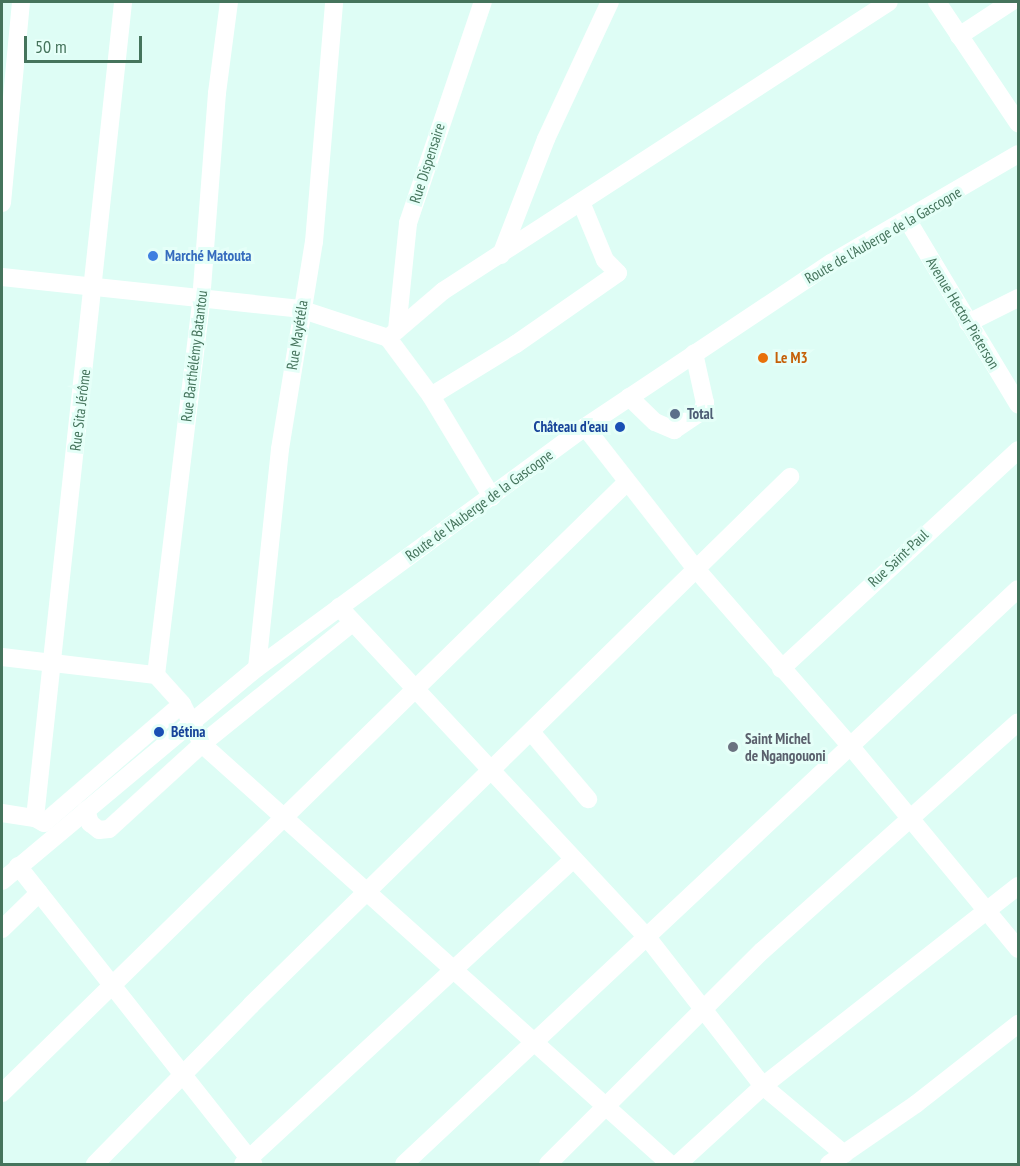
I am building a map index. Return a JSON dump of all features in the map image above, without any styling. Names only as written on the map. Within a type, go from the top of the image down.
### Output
[{"type":"street","points":[[2,203],[21,2]]},
{"type":"street","name":"Rue Sita Jérôme","points":[[39,820],[123,2]]},
{"type":"street","name":"Rue Barthélémy Batantou","points":[[156,675],[201,301],[217,93],[229,2]]},
{"type":"street","name":"Rue Mayétéla","points":[[258,668],[280,449],[300,309],[314,242],[334,2]]},
{"type":"street","name":"Rue Dispensaire","points":[[392,334],[408,223],[483,2]]},
{"type":"street","points":[[501,255],[546,139],[610,2]]},
{"type":"street","points":[[392,334],[443,291],[889,2]]},
{"type":"street","points":[[937,2],[1018,123]]},
{"type":"street","points":[[959,36],[1011,2]]},
{"type":"street","name":"Route de l'Auberge de la Gascogne","points":[[2,881],[189,721],[339,607],[585,427],[831,263],[1018,154]]},
{"type":"street","points":[[431,396],[516,344],[618,273],[605,260],[581,202]]},
{"type":"street","name":"Avenue Hector Pieterson","points":[[908,220],[1018,404]]},
{"type":"street","points":[[2,278],[201,301],[300,309],[392,334],[492,497]]},
{"type":"street","points":[[968,323],[1018,298]]},
{"type":"street","points":[[629,396],[655,422],[674,430],[702,411],[705,403],[694,353]]},
{"type":"street","points":[[585,427],[626,483],[696,568],[781,669],[852,748],[909,820],[1018,949]]},
{"type":"street","name":"Rue Saint-Paul","points":[[781,669],[1018,450]]},
{"type":"street","points":[[95,1164],[368,890],[532,734],[696,568],[790,477]]},
{"type":"street","points":[[2,1093],[112,988],[281,817],[352,754],[626,483]]},
{"type":"street","points":[[404,1164],[538,1043],[736,851],[852,748],[1018,589]]},
{"type":"street","points":[[339,607],[647,937],[703,1006],[763,1086],[836,1159],[916,1104],[1018,1024]]},
{"type":"street","points":[[86,810],[90,823],[99,830],[109,829],[202,744],[353,622]]},
{"type":"street","points":[[2,657],[156,675],[182,704],[202,744],[281,817],[368,890],[452,971],[538,1043],[607,1109],[670,1164]]},
{"type":"street","points":[[39,820],[111,764],[182,704]]},
{"type":"street","points":[[548,1164],[607,1109],[703,1006],[1018,722]]},
{"type":"street","points":[[532,734],[588,799]]},
{"type":"street","points":[[111,764],[125,777]]},
{"type":"street","points":[[103,795],[123,816]]},
{"type":"street","points":[[2,813],[39,820],[63,830]]},
{"type":"street","points":[[18,866],[184,1077],[248,1163],[573,860]]},
{"type":"street","points":[[678,1164],[763,1086],[989,913],[1018,886]]},
{"type":"street","points":[[2,929],[39,892]]},
{"type":"place","name":"Marché Matouta","points":[[153,256]]},
{"type":"place","name":"Le M3","points":[[763,358]]},
{"type":"place","name":"Total","points":[[675,414]]},
{"type":"place","name":"Château d'eau","points":[[620,427]]},
{"type":"place","name":"Bétina","points":[[159,732]]},
{"type":"place","name":"Saint Michel de Ngangouoni","points":[[733,747]]}]
